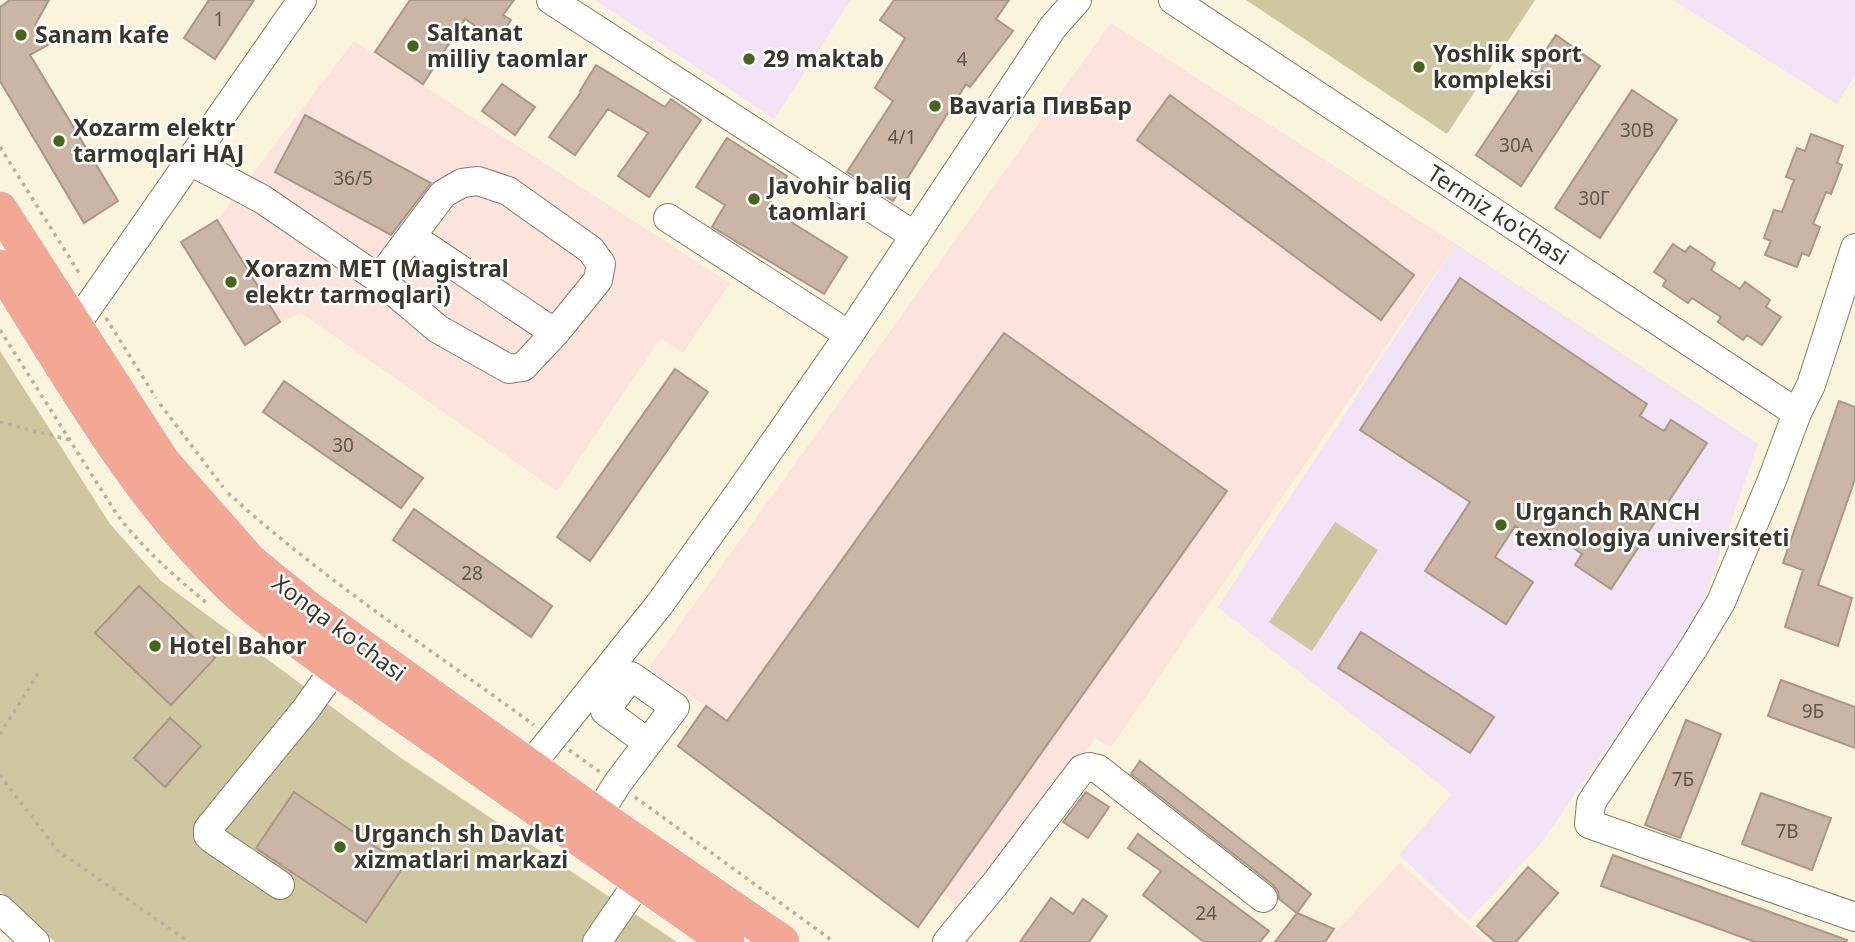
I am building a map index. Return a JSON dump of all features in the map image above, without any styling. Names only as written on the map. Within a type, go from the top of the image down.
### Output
[{"type":"main road","name":"Xonqa ko'chasi","points":[[0,209],[84,312],[163,463],[250,561],[307,608],[529,767],[600,829],[639,881],[727,942]]},
{"type":"main road","name":"Xonqa ko'chasi","points":[[0,267],[137,481],[230,586],[335,667],[782,942]]},
{"type":"street","points":[[84,312],[302,0]]},
{"type":"street","points":[[551,0],[915,236]]},
{"type":"street","points":[[529,767],[659,605],[742,489],[849,335],[1053,27],[1077,0]]},
{"type":"street","name":"Termiz ko'chasi","points":[[1173,0],[1797,413]]},
{"type":"street","points":[[190,161],[262,199],[379,279],[438,330],[509,369],[523,367],[555,333],[598,280],[601,264],[591,250],[508,191],[478,181],[462,183],[443,194],[379,279]]},
{"type":"street","points":[[668,218],[849,335]]},
{"type":"street","points":[[412,237],[555,333]]},
{"type":"street","points":[[1855,248],[1811,385],[1797,413],[1721,602],[1695,647],[1591,803],[1589,824],[1855,917]]},
{"type":"street","points":[[280,886],[212,839],[208,835],[208,829],[306,709],[335,667]]},
{"type":"street","points":[[600,829],[617,784],[648,743]]},
{"type":"street","points":[[947,942],[995,884],[1082,769],[1089,767],[1098,769],[1263,898]]},
{"type":"street","points":[[597,942],[639,881]]},
{"type":"street","points":[[0,909],[36,942]]},
{"type":"path","points":[[0,147],[75,265],[84,312],[159,403],[226,491],[259,522],[342,585],[834,942]]},
{"type":"path","points":[[0,422],[69,440]]},
{"type":"path","points":[[0,734],[41,669]]},
{"type":"path","points":[[0,775],[57,850],[189,942]]},
{"type":"shaded area","name":"29 maktab","points":[[595,0],[851,0],[774,119]]},
{"type":"shaded area","name":"Yoshlik sport kompleksi","points":[[1246,0],[1535,0],[1447,134]]},
{"type":"shaded area","points":[[1673,0],[1855,0],[1855,75],[1837,104]]},
{"type":"shaded area","points":[[1111,23],[1456,244],[1111,747],[1095,738],[966,917],[942,891],[918,927],[678,746],[706,706],[648,669]]},
{"type":"shaded area","points":[[354,41],[730,283],[683,353],[661,338],[557,491],[301,313],[280,322],[217,220]]},
{"type":"shaded area","name":"Urganch RANCH texnologiya universiteti","points":[[1456,244],[1758,444],[1698,615],[1542,842],[1469,920],[1399,855],[1452,794],[1218,607]]},
{"type":"shaded area","points":[[0,351],[110,524],[161,581],[401,758],[677,942],[55,942],[0,891]]},
{"type":"shaded area","points":[[1335,522],[1378,550],[1312,651],[1269,622]]},
{"type":"shaded area","points":[[1400,863],[1467,924],[1487,942],[1326,942]]},
{"type":"building","name":"Xozarm elektr tarmoqlari HAJ","points":[[10,0],[49,0],[35,25],[48,45],[30,55],[118,201],[84,223],[0,81],[0,7]]},
{"type":"building","points":[[209,0],[254,0],[215,59],[184,38]]},
{"type":"building","name":"Saltanat milliy taomlar","points":[[410,0],[514,0],[503,15],[511,20],[498,41],[465,19],[423,84],[375,52]]},
{"type":"building","points":[[894,0],[1009,0],[996,19],[1013,31],[970,87],[966,84],[893,201],[847,172],[893,101],[875,88],[905,38],[880,20]]},
{"type":"building","points":[[1556,35],[1600,66],[1521,186],[1476,155]]},
{"type":"building","points":[[596,65],[665,107],[671,99],[701,120],[649,197],[618,176],[648,133],[608,109],[575,155],[549,137],[581,92]]},
{"type":"building","points":[[502,84],[535,107],[515,135],[482,111]]},
{"type":"building","points":[[1632,90],[1677,120],[1600,238],[1555,208]]},
{"type":"building","points":[[1170,95],[1414,275],[1381,320],[1137,140]]},
{"type":"building","points":[[305,115],[431,183],[391,235],[275,172]]},
{"type":"building","points":[[1811,134],[1843,146],[1837,163],[1842,165],[1831,194],[1826,192],[1813,224],[1820,227],[1809,256],[1802,253],[1797,267],[1765,255],[1771,241],[1764,238],[1774,210],[1782,212],[1794,180],[1786,177],[1797,148],[1805,151]]},
{"type":"building","points":[[727,138],[787,176],[767,207],[847,257],[824,294],[712,227],[725,205],[696,187]]},
{"type":"building","name":"Xorazm MET (Magistral elektr tarmoqlari)","points":[[217,220],[280,322],[245,345],[181,242]]},
{"type":"building","points":[[1673,244],[1685,252],[1690,246],[1715,263],[1711,270],[1740,289],[1745,282],[1770,300],[1766,307],[1781,317],[1762,345],[1747,335],[1743,340],[1718,322],[1721,317],[1692,298],[1688,303],[1663,286],[1666,280],[1654,272]]},
{"type":"building","points":[[1460,278],[1647,404],[1640,416],[1664,431],[1671,420],[1707,443],[1611,589],[1575,565],[1582,554],[1557,537],[1550,549],[1515,526],[1495,557],[1533,582],[1506,624],[1425,571],[1470,502],[1360,430]]},
{"type":"building","points":[[1004,333],[1227,491],[918,927],[678,746],[706,706],[727,721]]},
{"type":"building","points":[[675,369],[708,392],[590,561],[557,537]]},
{"type":"building","points":[[284,381],[423,478],[401,508],[263,412]]},
{"type":"building","points":[[1839,401],[1855,407],[1855,479],[1818,585],[1852,598],[1838,646],[1785,627],[1803,570],[1783,563]]},
{"type":"building","points":[[414,509],[552,606],[531,637],[393,540]]},
{"type":"building","name":"Hotel Bahor","points":[[139,586],[215,658],[171,705],[95,633]]},
{"type":"building","points":[[1361,632],[1494,717],[1470,753],[1338,668]]},
{"type":"building","points":[[1781,680],[1855,707],[1855,748],[1768,716]]},
{"type":"building","points":[[170,718],[201,746],[165,787],[134,758]]},
{"type":"building","points":[[1686,720],[1721,734],[1680,838],[1645,825]]},
{"type":"building","points":[[1140,761],[1311,894],[1297,913],[1279,899],[1278,891],[1273,885],[1131,774]]},
{"type":"building","points":[[294,792],[404,866],[366,922],[256,848]]},
{"type":"building","points":[[1086,792],[1109,807],[1088,838],[1063,822]]},
{"type":"building","points":[[1761,793],[1831,818],[1812,870],[1742,844]]},
{"type":"building","points":[[1138,834],[1269,931],[1260,942],[1204,942],[1143,895],[1161,871],[1128,848]]},
{"type":"building","points":[[1613,855],[1847,940],[1755,942],[1601,886]]},
{"type":"building","points":[[1528,867],[1558,893],[1516,942],[1495,942],[1477,926]]},
{"type":"building","points":[[1051,898],[1073,914],[1083,899],[1107,916],[1089,942],[1020,942]]},
{"type":"building","points":[[1297,913],[1334,929],[1325,942],[1275,942]]},
{"type":"place","name":"Sanam kafe","points":[[21,35]]},
{"type":"place","name":"Saltanat milliy taomlar","points":[[413,46]]},
{"type":"place","name":"29 maktab","points":[[749,59]]},
{"type":"place","name":"Yoshlik sport kompleksi","points":[[1419,67]]},
{"type":"place","name":"Bavaria ПивБар","points":[[935,106]]},
{"type":"place","name":"Xozarm elektr tarmoqlari HAJ","points":[[59,141]]},
{"type":"place","name":"Javohir baliq taomlari","points":[[754,199]]},
{"type":"place","name":"Xorazm MET (Magistral elektr tarmoqlari)","points":[[231,282]]},
{"type":"place","name":"Urganch RANCH texnologiya universiteti","points":[[1501,525]]},
{"type":"place","name":"Hotel Bahor","points":[[155,646]]},
{"type":"place","name":"Urganch sh Davlat xizmatlari markazi","points":[[340,847]]}]
